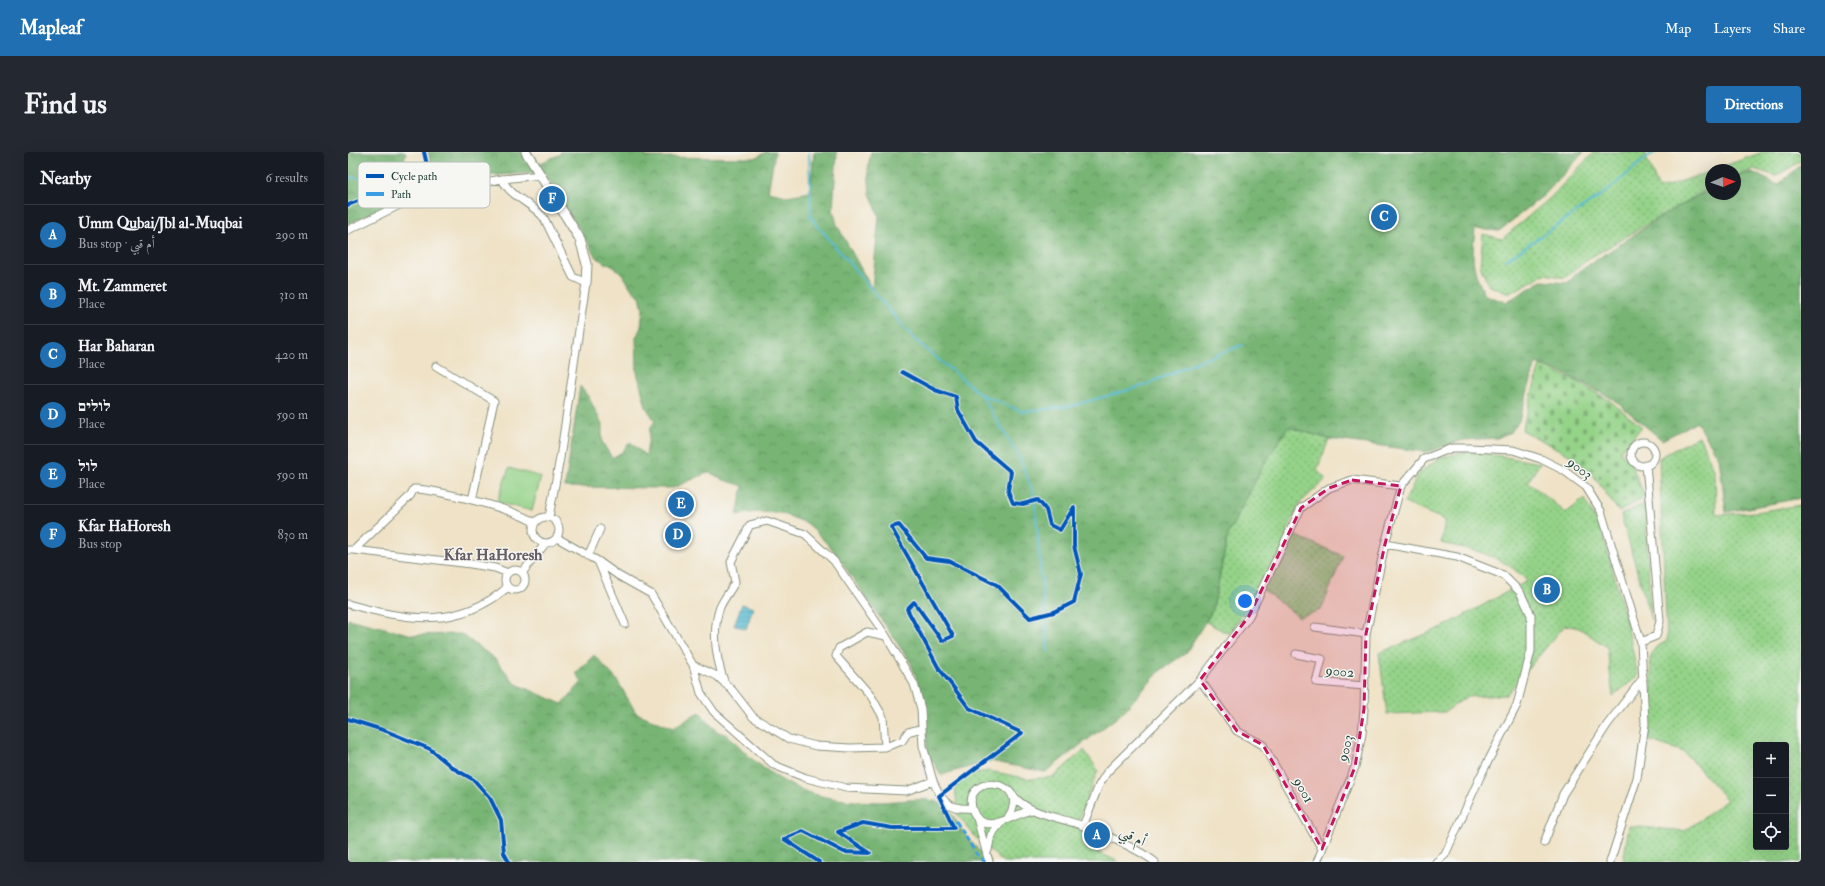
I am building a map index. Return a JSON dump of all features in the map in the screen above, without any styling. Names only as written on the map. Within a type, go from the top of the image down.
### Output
[{"type":"main road","points":[[526,152],[580,239],[587,264],[586,283]]},
{"type":"street","points":[[490,181],[541,174]]},
{"type":"street","points":[[502,179],[506,189],[536,210],[544,218],[573,277],[586,283],[560,458],[549,517]]},
{"type":"street","points":[[348,230],[393,208]]},
{"type":"street","points":[[436,366],[494,401],[472,500]]},
{"type":"street","name":"9003","points":[[1317,862],[1355,767],[1362,734],[1366,634],[1385,544],[1401,486],[1424,459],[1452,448],[1513,450],[1540,459],[1563,470],[1586,487],[1601,511],[1641,642],[1645,724],[1637,778],[1610,862]]},
{"type":"street","points":[[1641,642],[1656,636],[1660,621],[1646,466]]},
{"type":"street","points":[[1083,826],[1098,785],[1107,772],[1200,680],[1249,616],[1301,508],[1329,488],[1352,480],[1401,486]]},
{"type":"street","points":[[351,550],[410,496],[414,489],[472,500],[526,517],[534,523]]},
{"type":"street","points":[[522,573],[545,544],[557,538],[560,530],[559,525],[553,518],[549,517],[541,518],[534,523],[533,527],[534,536],[540,542],[545,544]]},
{"type":"street","points":[[725,684],[714,633],[721,606],[735,582],[731,562],[750,525],[767,521],[805,534],[834,561],[886,636],[914,684],[921,709],[922,746],[939,796],[951,807],[961,809],[972,808]]},
{"type":"street","points":[[588,556],[600,529]]},
{"type":"street","points":[[557,538],[598,561],[619,576],[651,594],[693,665],[701,693],[714,712],[774,765],[806,778],[846,788],[906,791],[933,781]]},
{"type":"street","points":[[1385,544],[1457,557],[1502,575],[1520,592],[1531,615],[1531,651],[1518,705],[1480,777],[1445,855],[1436,862]]},
{"type":"street","points":[[351,550],[471,564],[495,568],[508,573]]},
{"type":"street","points":[[598,561],[625,624]]},
{"type":"street","points":[[513,570],[522,573],[525,582],[522,587],[513,590],[508,587],[505,581],[508,573],[513,570]]},
{"type":"street","points":[[348,604],[396,615],[430,619],[452,616],[466,612],[498,595],[508,587]]},
{"type":"street","points":[[1315,627],[1366,634]]},
{"type":"street","points":[[885,747],[883,717],[871,696],[836,656],[839,648],[867,632],[886,636]]},
{"type":"street","name":"9002","points":[[1296,654],[1322,659],[1316,682],[1365,686]]},
{"type":"street","points":[[693,665],[717,676],[753,717],[789,739],[816,746],[885,747],[902,741],[908,732],[922,728]]},
{"type":"street","points":[[1544,843],[1563,794],[1607,725],[1643,678]]},
{"type":"street","name":"9001","points":[[1200,680],[1237,731],[1262,744],[1322,849]]},
{"type":"street","points":[[987,784],[1001,785],[1010,792],[1013,806],[1004,821],[991,835],[988,844],[989,859],[977,818],[972,808],[973,798],[976,791],[987,784]]},
{"type":"street","name":"أم قبي","points":[[1010,792],[1015,799],[1032,810],[1083,826],[1155,862]]},
{"type":"street","points":[[977,818],[990,825],[1004,821],[1022,812],[1032,810]]},
{"type":"highlighted area","points":[[1352,480],[1401,486],[1385,544],[1366,634],[1364,709],[1355,767],[1322,849],[1263,745],[1237,731],[1200,680],[1249,616],[1301,508],[1329,488]]},
{"type":"green space","points":[[348,152],[406,152],[404,162],[358,162],[358,208],[383,208],[348,224]]},
{"type":"green space","points":[[428,152],[531,152],[538,164],[561,154],[560,152],[647,152],[645,157],[755,158],[766,152],[775,152],[768,192],[787,196],[810,192],[814,152],[837,152],[833,209],[837,225],[872,289],[879,216],[870,193],[868,169],[871,152],[1584,152],[1544,195],[1499,231],[1475,229],[1473,256],[1475,270],[1480,286],[1485,295],[1506,302],[1542,281],[1567,283],[1578,272],[1670,211],[1705,192],[1705,200],[1741,200],[1741,175],[1752,172],[1778,185],[1801,165],[1801,498],[1726,512],[1719,458],[1697,422],[1662,440],[1613,399],[1563,373],[1536,363],[1519,421],[1511,432],[1497,438],[1463,440],[1427,452],[1329,439],[1288,427],[1264,464],[1228,534],[1213,609],[1186,653],[1161,670],[1120,715],[1045,772],[990,761],[941,775],[927,752],[927,728],[924,700],[911,663],[834,551],[807,523],[780,513],[756,512],[737,515],[743,486],[724,480],[709,472],[673,488],[565,487],[580,386],[589,398],[602,424],[602,442],[612,458],[622,452],[630,442],[646,456],[650,429],[655,421],[646,407],[637,372],[636,338],[641,327],[643,308],[640,296],[631,289],[622,274],[600,260],[592,252],[544,172],[490,176],[490,162],[430,162]]},
{"type":"green space","points":[[1594,152],[1644,152],[1659,189],[1705,173],[1705,191],[1588,259],[1565,278],[1545,274],[1510,293],[1489,286],[1480,266],[1483,234],[1502,239],[1550,198]]},
{"type":"green space","points":[[1763,152],[1801,152],[1801,161],[1776,176],[1754,169],[1741,174],[1741,164],[1730,164]]},
{"type":"green space","points":[[1540,365],[1574,380],[1609,400],[1642,427],[1620,451],[1632,466],[1645,497],[1619,512],[1593,475],[1573,457],[1522,430]]},
{"type":"green space","points":[[1288,427],[1329,439],[1317,470],[1326,479],[1300,503],[1287,532],[1343,556],[1321,610],[1299,617],[1260,587],[1229,634],[1206,622],[1213,609],[1228,534],[1264,464]]},
{"type":"green space","points":[[1699,436],[1715,472],[1716,515],[1755,512],[1801,505],[1801,862],[1623,862],[1629,826],[1685,831],[1727,800],[1684,752],[1648,740],[1652,691],[1650,659],[1655,648],[1667,641],[1659,458]]},
{"type":"green space","points":[[1471,451],[1540,463],[1528,482],[1566,513],[1584,499],[1603,534],[1626,619],[1638,676],[1613,696],[1607,647],[1579,628],[1565,625],[1506,695],[1466,697],[1445,712],[1387,714],[1379,653],[1443,627],[1527,581],[1508,565],[1498,559],[1477,551],[1441,543],[1445,520],[1404,503],[1419,473],[1441,457]]},
{"type":"green space","points":[[509,468],[541,477],[532,511],[497,502]]},
{"type":"green space","points":[[1645,503],[1651,620],[1621,515]]},
{"type":"green space","points":[[348,619],[413,635],[461,634],[495,659],[516,684],[562,704],[582,682],[576,673],[594,655],[617,680],[636,713],[673,728],[700,712],[716,730],[726,734],[752,759],[771,773],[785,782],[814,794],[844,800],[880,802],[928,800],[940,803],[950,812],[970,840],[992,862],[348,862]]},
{"type":"green space","points":[[1084,750],[1098,770],[1078,821],[1091,849],[1119,862],[1003,862],[976,838],[958,815],[955,788],[967,774],[989,771],[1030,779],[1053,777]]},
{"type":"water","points":[[742,604],[753,608],[746,629],[734,625]]},
{"type":"waterway","points":[[809,152],[811,218],[913,338],[980,394],[1023,412],[1071,406],[1146,385],[1194,363],[1243,345]]},
{"type":"waterway","points":[[1506,260],[1610,189],[1648,156],[1656,152]]},
{"type":"waterway","points":[[348,177],[358,178]]},
{"type":"waterway","points":[[981,394],[1020,459],[1034,495],[1048,651]]},
{"type":"marked path","points":[[956,821],[975,852],[985,862]]},
{"type":"cycle path","points":[[424,152],[426,162]]},
{"type":"cycle path","points":[[348,205],[358,201]]},
{"type":"cycle path","points":[[819,862],[784,839],[803,831],[844,852],[870,853],[838,832],[863,823],[892,828],[954,828],[939,796],[1022,733],[969,708],[938,667],[907,609],[914,602],[942,641],[953,636],[891,527],[899,525],[926,558],[949,561],[997,585],[1030,618],[1054,612],[1074,602],[1081,574],[1074,546],[1074,507],[1060,530],[1050,525],[1046,510],[1038,500],[1023,504],[1013,503],[1008,491],[1011,472],[976,442],[958,410],[956,397],[935,390],[902,372]]},
{"type":"cycle path","points":[[348,719],[386,731],[430,749],[453,768],[474,780],[490,798],[501,820],[504,853],[509,862]]},
{"type":"place","name":"Kfar HaHoresh","points":[[552,199]]},
{"type":"place","name":"Har Baharan","points":[[1384,217]]},
{"type":"place","name":"לול","points":[[681,504]]},
{"type":"place","name":"לולים","points":[[678,535]]},
{"type":"place","name":"Mt. Zammeret","points":[[1547,590]]},
{"type":"place","name":"Umm Qubai/Jbl al-Muqbai","points":[[1097,835]]},
{"type":"district","name":"Kfar HaHoresh","points":[[493,554]]}]
